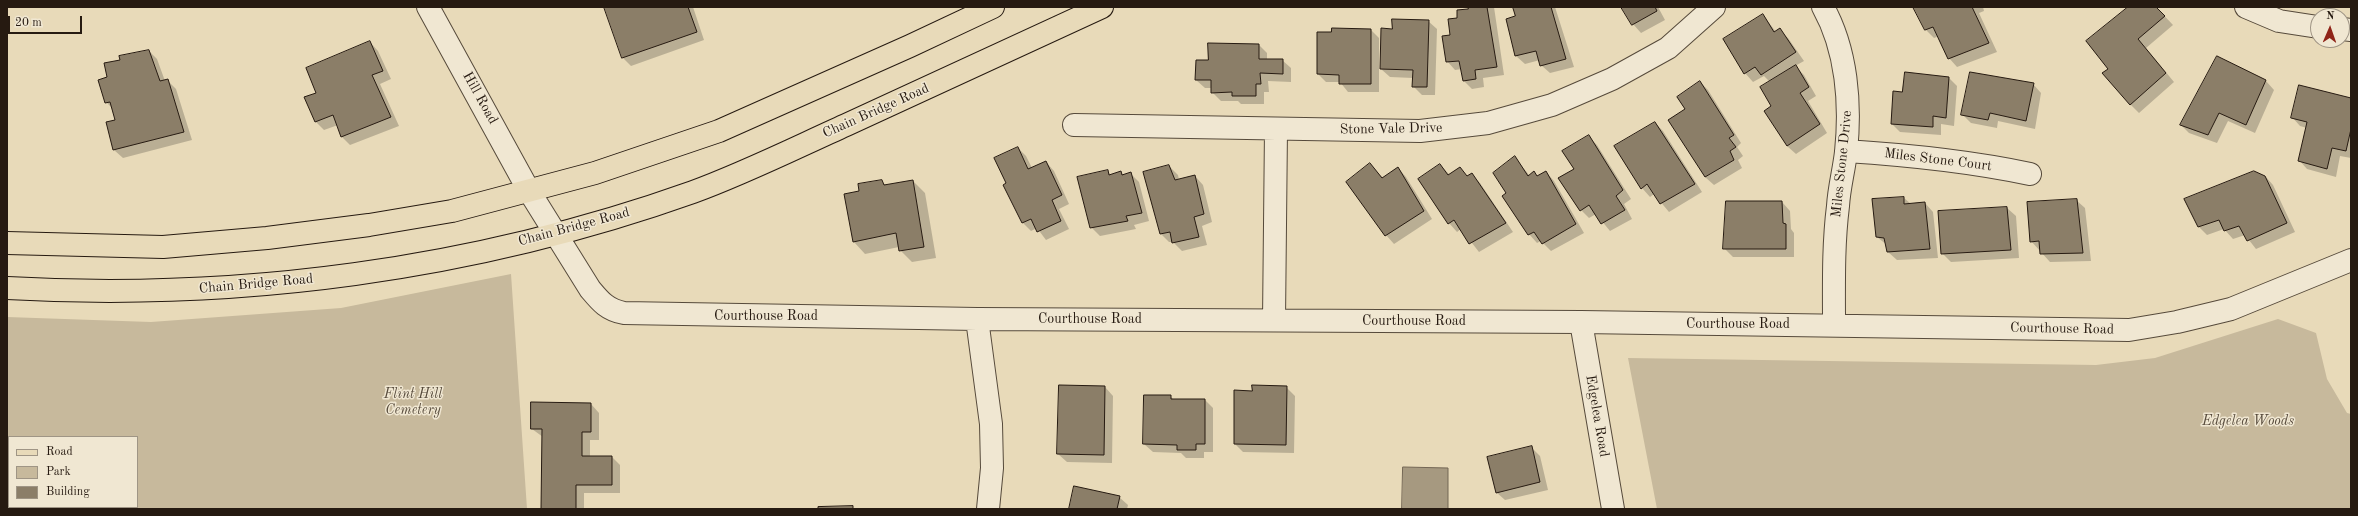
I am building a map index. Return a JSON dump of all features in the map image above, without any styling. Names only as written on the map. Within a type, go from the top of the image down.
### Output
[{"type":"main road","points":[[7,243],[163,247],[267,238],[369,225],[452,211],[529,191],[670,149],[719,131],[910,46],[993,7]]},
{"type":"main road","name":"Chain Bridge Road","points":[[7,288],[68,292],[145,291],[251,285],[383,270],[556,235],[693,192],[756,167],[1102,7]]},
{"type":"street","name":"Hill Road","points":[[428,7],[505,144],[529,191]]},
{"type":"street","name":"Stone Vale Drive","points":[[1074,125],[1420,131],[1495,121],[1552,105],[1612,79],[1668,48],[1714,7]]},
{"type":"street","name":"Miles Stone Drive","points":[[1823,7],[1830,19],[1841,52],[1848,96],[1846,151],[1838,205],[1834,255],[1834,325]]},
{"type":"street","points":[[2246,7],[2280,21],[2310,26]]},
{"type":"street","points":[[1274,320],[1276,129]]},
{"type":"street","name":"Miles Stone Court","points":[[1846,151],[1917,155],[1972,162],[2030,174]]},
{"type":"street","name":"Courthouse Road","points":[[529,191],[590,289],[602,303],[613,311],[724,316],[977,319],[1581,322],[2129,330],[2178,322],[2231,309],[2351,260]]},
{"type":"street","points":[[977,319],[990,424],[992,468],[988,509]]},
{"type":"street","name":"Edgelea Road","points":[[1581,322],[1613,509]]},
{"type":"green space","name":"Flint Hill Cemetery","points":[[511,274],[527,509],[13,508],[138,508],[138,436],[8,436],[7,507],[7,317],[151,322],[341,308]]},
{"type":"green space","name":"Edgelea Woods","points":[[2278,319],[2316,333],[2327,379],[2347,413],[2351,414],[2351,509],[1657,509],[1628,358],[2096,365],[2155,358]]},
{"type":"shaded area","points":[[1403,467],[1448,468],[1448,509],[1402,509]]},
{"type":"building","points":[[604,7],[688,7],[697,32],[622,58]]},
{"type":"building","points":[[1468,7],[1487,7],[1497,67],[1475,70],[1476,79],[1463,81],[1459,61],[1446,62],[1442,36],[1450,35],[1448,19],[1457,18],[1457,10],[1468,9]]},
{"type":"building","points":[[1513,7],[1551,7],[1566,59],[1540,66],[1536,51],[1515,56],[1506,19],[1515,16]]},
{"type":"building","points":[[1621,7],[1655,7],[1657,11],[1632,25]]},
{"type":"building","points":[[1913,7],[1972,7],[1989,43],[1948,59],[1933,27],[1925,30]]},
{"type":"building","points":[[2128,7],[2156,7],[2165,16],[2138,39],[2166,73],[2130,105],[2102,73],[2108,69],[2086,41]]},
{"type":"building","points":[[1763,14],[1774,32],[1780,28],[1796,52],[1761,75],[1755,67],[1744,74],[1723,39]]},
{"type":"building","points":[[1392,19],[1429,20],[1427,87],[1412,87],[1413,70],[1380,69],[1381,28],[1392,29]]},
{"type":"building","points":[[1332,28],[1371,29],[1371,84],[1339,84],[1339,75],[1317,74],[1317,32],[1331,32]]},
{"type":"building","points":[[370,41],[383,71],[372,75],[391,117],[341,137],[333,115],[315,122],[304,97],[316,93],[306,68]]},
{"type":"building","points":[[1208,43],[1259,44],[1259,59],[1283,59],[1283,74],[1260,73],[1261,84],[1256,84],[1256,96],[1232,96],[1232,92],[1211,93],[1211,80],[1195,80],[1196,60],[1208,60]]},
{"type":"building","points":[[149,50],[160,81],[168,79],[184,132],[113,150],[106,122],[115,120],[110,102],[105,103],[98,80],[107,77],[104,63],[120,60],[119,56]]},
{"type":"building","points":[[2217,56],[2266,80],[2246,125],[2219,113],[2208,135],[2180,125]]},
{"type":"building","points":[[1796,65],[1809,87],[1800,93],[1820,124],[1787,146],[1764,111],[1771,106],[1760,87]]},
{"type":"building","points":[[1905,72],[1949,77],[1946,118],[1933,116],[1933,127],[1891,124],[1893,91],[1902,92]]},
{"type":"building","points":[[1970,72],[2034,83],[2026,121],[1990,113],[1988,120],[1961,115]]},
{"type":"building","points":[[1700,81],[1734,135],[1729,138],[1736,147],[1730,151],[1734,160],[1705,177],[1668,120],[1685,109],[1677,97]]},
{"type":"building","points":[[2299,85],[2351,98],[2351,129],[2346,151],[2332,148],[2327,169],[2298,161],[2307,122],[2291,118]]},
{"type":"building","points":[[1655,122],[1695,184],[1660,204],[1647,184],[1641,189],[1614,146]]},
{"type":"building","points":[[1589,135],[1623,190],[1616,196],[1625,210],[1601,224],[1589,205],[1580,211],[1558,178],[1574,169],[1562,151]]},
{"type":"building","points":[[1018,147],[1028,169],[1046,161],[1062,195],[1052,200],[1061,221],[1037,232],[1031,219],[1022,223],[1003,185],[1006,183],[994,158]]},
{"type":"building","points":[[1515,156],[1528,176],[1534,171],[1537,176],[1546,171],[1576,224],[1542,244],[1534,232],[1528,235],[1502,196],[1506,193],[1493,173]]},
{"type":"building","points":[[1370,163],[1382,178],[1398,167],[1424,211],[1385,236],[1346,182]]},
{"type":"building","points":[[1440,164],[1448,175],[1460,167],[1467,176],[1472,173],[1506,223],[1469,244],[1454,220],[1448,224],[1418,179]]},
{"type":"building","points":[[1169,165],[1175,180],[1195,175],[1204,214],[1194,217],[1199,237],[1172,243],[1170,232],[1160,234],[1143,172]]},
{"type":"building","points":[[1108,170],[1109,175],[1121,171],[1122,175],[1131,172],[1142,213],[1126,216],[1128,221],[1090,228],[1077,177]]},
{"type":"building","points":[[2254,171],[2265,176],[2287,223],[2247,241],[2239,226],[2224,231],[2219,220],[2198,227],[2184,199]]},
{"type":"building","points":[[882,180],[884,185],[913,180],[924,247],[899,251],[896,233],[853,242],[844,194],[859,191],[858,184]]},
{"type":"building","points":[[1904,197],[1904,204],[1925,202],[1930,249],[1887,252],[1884,238],[1876,237],[1872,199]]},
{"type":"building","points":[[2077,199],[2083,253],[2040,254],[2039,241],[2030,242],[2027,202]]},
{"type":"building","points":[[1726,201],[1782,201],[1783,223],[1786,224],[1786,249],[1723,249]]},
{"type":"building","points":[[2007,207],[2011,250],[1941,254],[1938,211]]},
{"type":"building","points":[[1059,385],[1105,386],[1104,455],[1057,454]]},
{"type":"building","points":[[1252,385],[1287,386],[1286,445],[1234,444],[1234,390],[1252,391]]},
{"type":"building","points":[[1144,395],[1171,395],[1171,399],[1205,399],[1205,444],[1196,444],[1196,450],[1177,450],[1177,445],[1143,444]]},
{"type":"building","points":[[531,402],[591,403],[591,432],[582,432],[582,456],[612,456],[612,485],[576,485],[576,509],[541,509],[542,429],[531,429]]},
{"type":"building","points":[[1532,446],[1540,482],[1496,493],[1487,457]]},
{"type":"building","points":[[1074,486],[1120,496],[1117,509],[1069,509]]},
{"type":"building","points":[[853,506],[853,509],[818,509],[818,507]]}]
